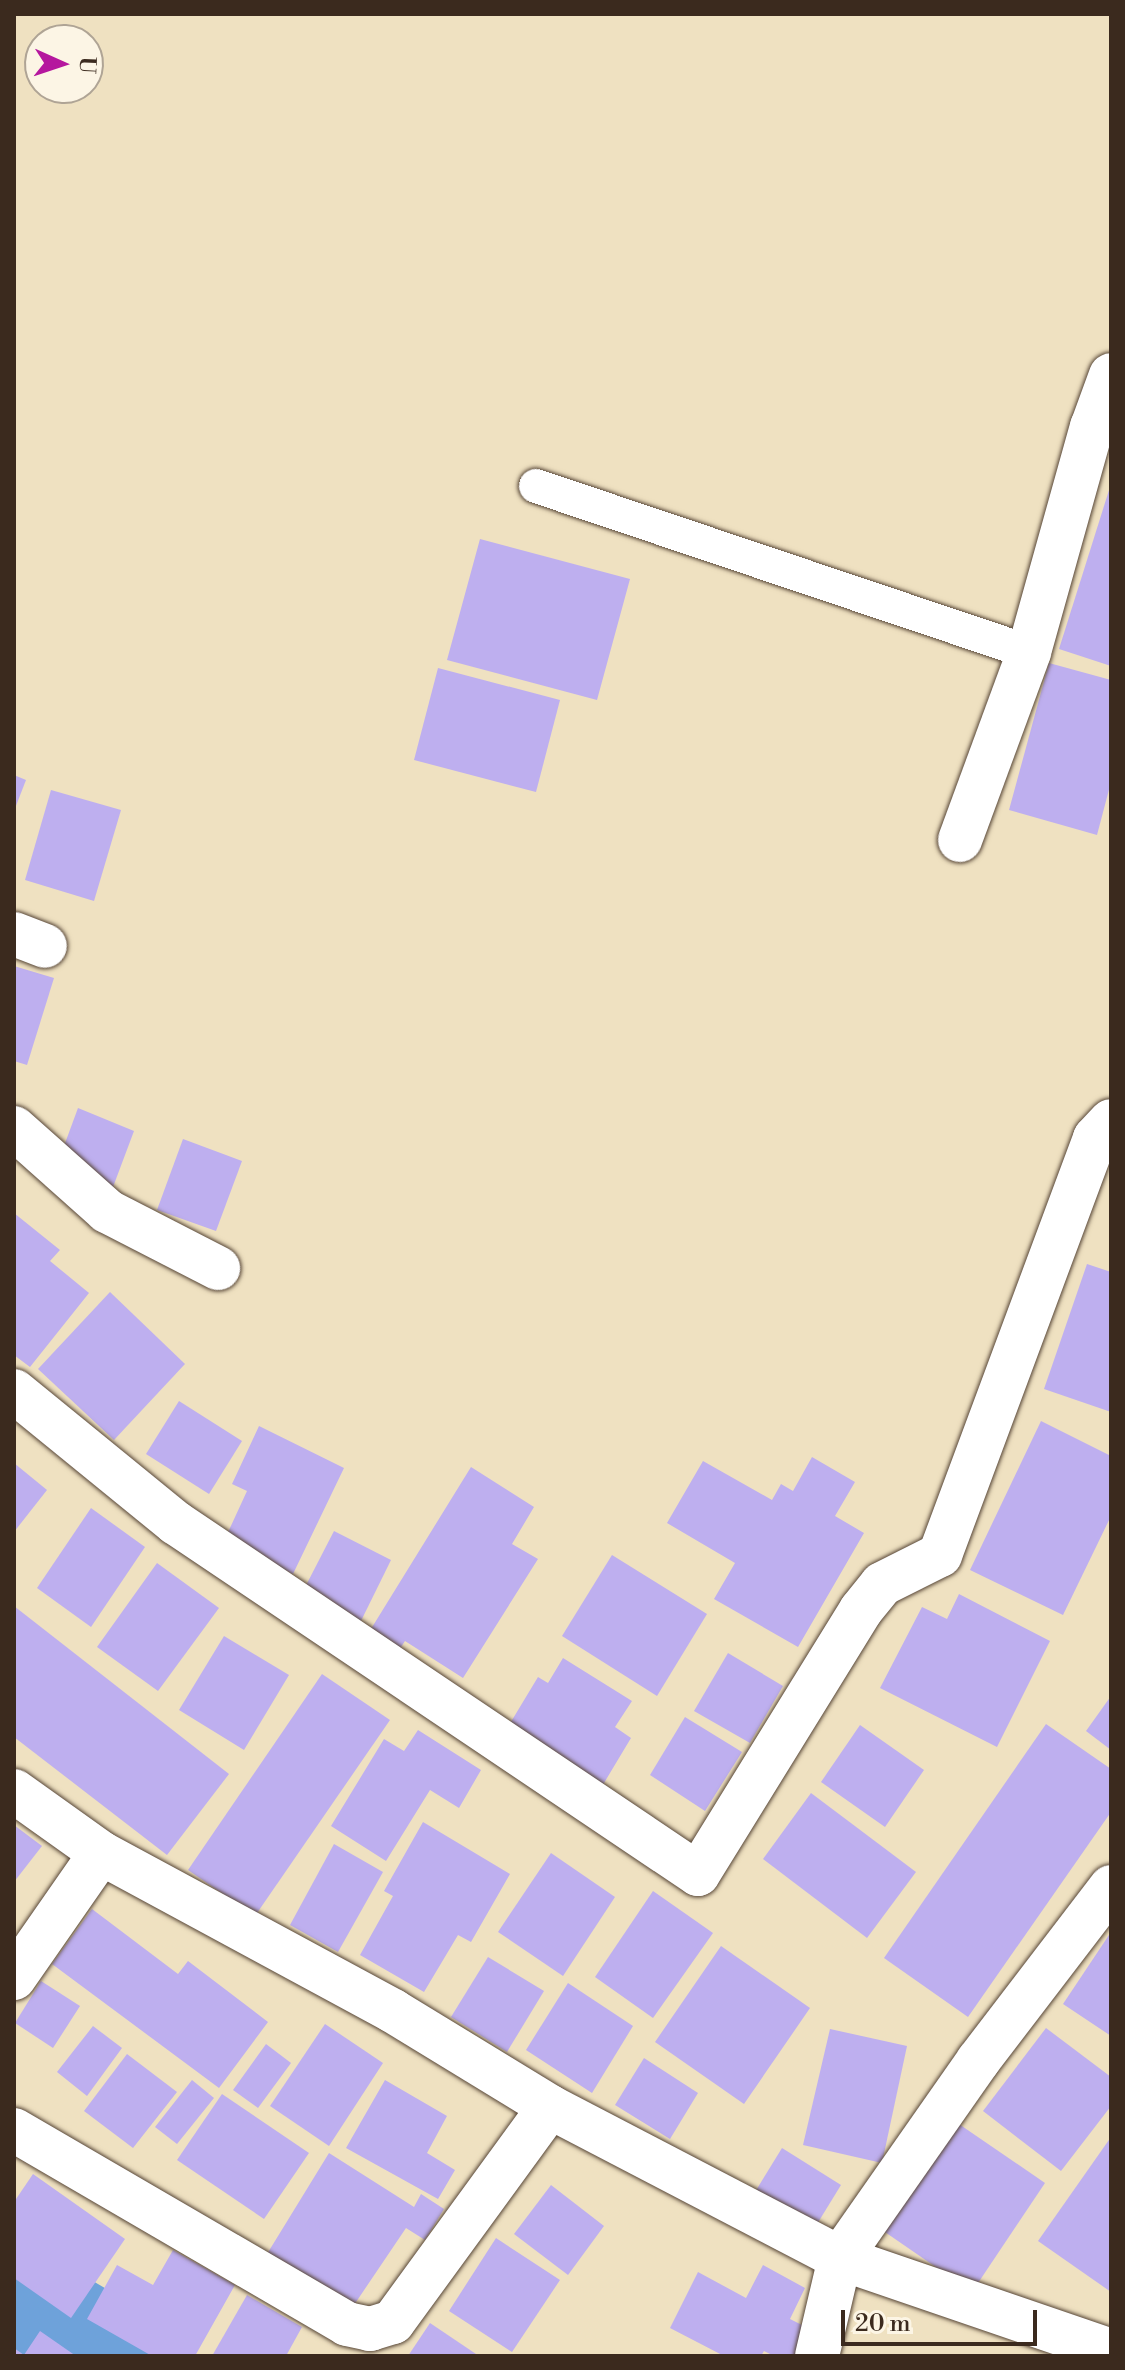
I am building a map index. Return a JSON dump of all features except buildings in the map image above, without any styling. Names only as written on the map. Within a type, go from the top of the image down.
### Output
[{"type":"street","points":[[960,840],[1029,652],[1102,431],[1111,375]]},
{"type":"street","points":[[14,1391],[176,1523],[698,1874],[861,1610],[882,1584],[940,1555],[1095,1138],[1111,1121]]},
{"type":"street","points":[[14,1128],[107,1211],[218,1268]]},
{"type":"street","points":[[14,1791],[101,1853],[393,2011],[550,2107],[840,2258],[1110,2350]]},
{"type":"street","points":[[14,1978],[101,1853]]},
{"type":"street","points":[[817,2356],[840,2258],[978,2061],[1111,1887]]},
{"type":"street","points":[[14,2130],[347,2324],[370,2329],[393,2322],[550,2107]]},
{"type":"lane","points":[[536,486],[1029,652]]},
{"type":"waterway","points":[[14,2303],[104,2356]]}]
